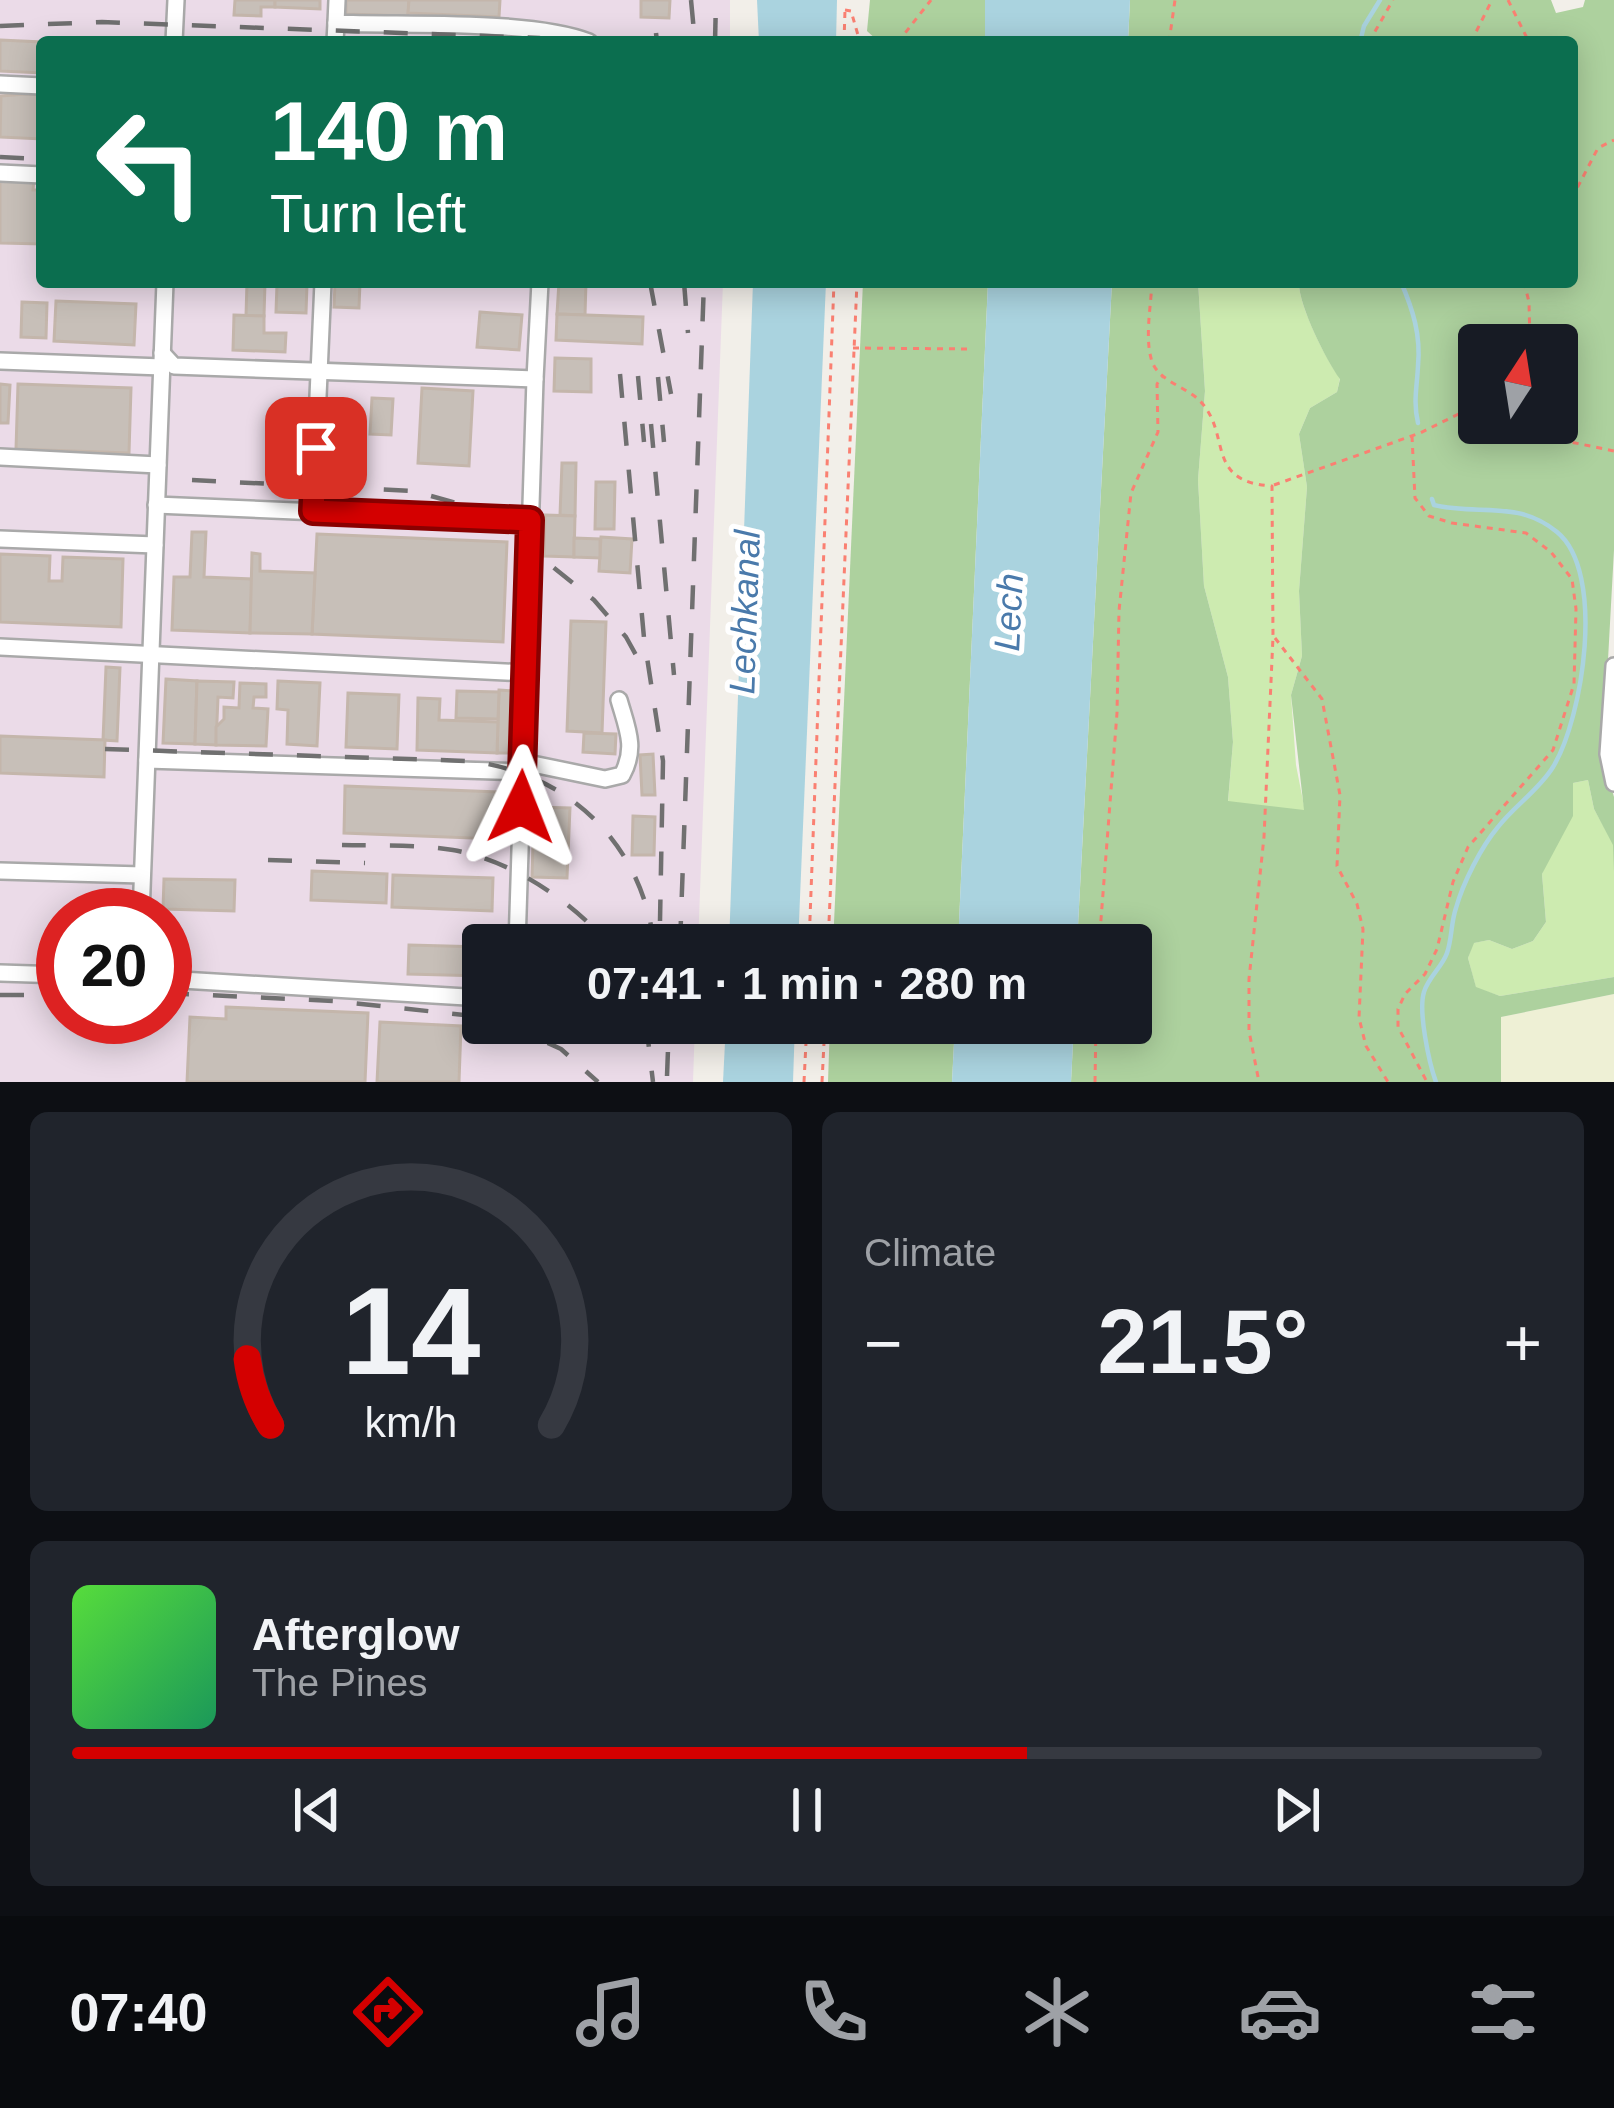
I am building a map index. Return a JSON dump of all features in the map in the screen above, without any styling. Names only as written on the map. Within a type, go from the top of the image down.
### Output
[{"type":"street","points":[[174,36],[176,0]]},
{"type":"street","points":[[335,36],[337,0]]},
{"type":"street","points":[[336,23],[573,36]]},
{"type":"street","points":[[0,83],[36,86]]},
{"type":"street","points":[[0,173],[36,175]]},
{"type":"street","points":[[142,888],[165,288]]},
{"type":"street","points":[[313,511],[323,288]]},
{"type":"street","points":[[518,924],[541,288]]},
{"type":"street","points":[[0,361],[162,360],[174,366],[535,379]]},
{"type":"street","points":[[0,457],[158,465]]},
{"type":"street","points":[[157,505],[530,520]]},
{"type":"street","points":[[0,539],[155,545]]},
{"type":"street","points":[[0,647],[526,673]]},
{"type":"street","points":[[1614,666],[1608,754],[1614,783]]},
{"type":"street","points":[[147,760],[523,767],[605,778],[622,775],[631,756],[619,700]]},
{"type":"street","points":[[0,872],[142,875]]},
{"type":"street","points":[[0,973],[36,974]]},
{"type":"street","points":[[192,981],[462,997]]},
{"type":"path","points":[[903,36],[931,0]]},
{"type":"path","points":[[1170,36],[1175,0]]},
{"type":"path","points":[[1372,36],[1393,0]]},
{"type":"path","points":[[1474,36],[1492,0]]},
{"type":"path","points":[[1508,0],[1526,36]]},
{"type":"path","points":[[844,36],[845,10],[850,11],[858,36]]},
{"type":"path","points":[[1578,186],[1598,148],[1614,140]]},
{"type":"path","points":[[810,924],[834,288]]},
{"type":"path","points":[[829,924],[856,288]]},
{"type":"path","points":[[1152,288],[1150,358],[1163,375],[1200,401],[1223,463],[1238,478],[1272,486],[1412,436],[1458,414]]},
{"type":"path","points":[[1525,288],[1531,324]]},
{"type":"path","points":[[853,348],[970,350]]},
{"type":"path","points":[[1101,924],[1117,713],[1119,611],[1131,494],[1158,432],[1157,384],[1163,375]]},
{"type":"path","points":[[1412,436],[1415,498],[1430,516],[1526,533],[1572,579],[1576,609],[1574,684],[1552,750],[1468,847],[1453,882],[1437,949],[1398,1009],[1398,1027],[1426,1082]]},
{"type":"path","points":[[1578,444],[1614,451]]},
{"type":"path","points":[[1259,1082],[1249,1031],[1249,979],[1264,837],[1274,637],[1272,486]]},
{"type":"path","points":[[1274,637],[1322,699],[1340,795],[1336,866],[1357,904],[1363,929],[1359,1018],[1366,1046],[1388,1082]]},
{"type":"path","points":[[805,1082],[806,1044]]},
{"type":"path","points":[[822,1082],[824,1044]]},
{"type":"path","points":[[1094,1082],[1095,1044]]},
{"type":"shaded area","points":[[0,0],[730,0],[730,36],[36,36],[36,288],[723,288],[699,924],[462,924],[462,1044],[694,1044],[693,1082],[0,1082]]},
{"type":"green space","points":[[870,0],[985,0],[985,36],[872,36],[867,31]]},
{"type":"green space","points":[[1130,0],[1551,0],[1556,13],[1583,7],[1585,0],[1614,0],[1614,550],[1604,733],[1614,797],[1614,872],[1613,845],[1594,809],[1588,780],[1573,783],[1573,816],[1542,874],[1546,922],[1533,941],[1512,949],[1489,940],[1474,943],[1468,958],[1476,987],[1500,996],[1614,977],[1614,994],[1501,1017],[1501,1082],[1071,1082],[1073,1044],[1152,1044],[1152,924],[1078,924],[1112,288],[1198,288],[1205,391],[1198,480],[1204,586],[1228,677],[1233,742],[1228,801],[1304,810],[1291,695],[1302,656],[1299,591],[1307,487],[1299,434],[1310,408],[1337,392],[1340,379],[1314,332],[1300,288],[1578,288],[1578,36],[1128,36]]},
{"type":"green space","points":[[863,288],[988,288],[959,924],[834,924]]},
{"type":"green space","points":[[1198,288],[1300,288],[1314,332],[1340,378],[1337,392],[1310,408],[1299,434],[1307,487],[1299,591],[1302,656],[1291,695],[1305,811],[1228,802],[1233,742],[1228,677],[1204,586],[1198,480],[1205,391]]},
{"type":"green space","points":[[1588,780],[1594,809],[1614,845],[1614,977],[1500,996],[1476,988],[1468,958],[1473,943],[1489,940],[1512,949],[1533,941],[1546,922],[1542,874],[1573,783]]},
{"type":"green space","points":[[1614,994],[1614,1082],[1501,1082],[1501,1017]]},
{"type":"green space","points":[[829,1044],[954,1044],[952,1082],[828,1082]]},
{"type":"water","points":[[757,0],[837,0],[836,36],[759,36]]},
{"type":"water","points":[[985,0],[1130,0],[1128,36],[985,36]]},
{"type":"water","name":"Lechkanal","points":[[753,288],[826,288],[799,924],[730,924]]},
{"type":"water","name":"Lech","points":[[988,288],[1112,288],[1078,924],[959,924]]},
{"type":"water","points":[[725,1044],[794,1044],[793,1082],[723,1082]]},
{"type":"water","points":[[954,1044],[1073,1044],[1071,1082],[952,1082]]},
{"type":"building","points":[[235,0],[275,0],[275,7],[261,7],[261,16],[234,15]]},
{"type":"building","points":[[275,0],[320,0],[320,9],[275,7]]},
{"type":"building","points":[[346,0],[409,0],[408,16],[346,14]]},
{"type":"building","points":[[409,0],[500,0],[499,17],[408,13]]},
{"type":"building","points":[[641,0],[670,0],[669,18],[641,17]]},
{"type":"building","points":[[0,40],[36,42],[36,73],[0,71]]},
{"type":"building","points":[[36,95],[36,139],[0,137],[1,96]]},
{"type":"building","points":[[0,178],[34,179],[36,244],[0,243]]},
{"type":"building","points":[[247,288],[265,288],[264,316],[246,316]]},
{"type":"building","points":[[277,288],[307,288],[306,313],[276,312]]},
{"type":"building","points":[[335,288],[360,288],[359,308],[334,307]]},
{"type":"building","points":[[559,288],[586,288],[585,315],[557,314]]},
{"type":"building","points":[[56,301],[136,304],[134,345],[54,341]]},
{"type":"building","points":[[22,302],[47,303],[46,338],[21,337]]},
{"type":"building","points":[[480,312],[522,315],[519,350],[477,347]]},
{"type":"building","points":[[557,314],[643,317],[642,344],[556,340]]},
{"type":"building","points":[[234,315],[264,316],[264,333],[286,333],[285,352],[233,350]]},
{"type":"building","points":[[555,358],[591,359],[591,392],[554,391]]},
{"type":"building","points":[[0,384],[10,385],[8,423],[0,423]]},
{"type":"building","points":[[18,384],[131,388],[129,453],[16,449]]},
{"type":"building","points":[[422,388],[473,391],[469,466],[418,463]]},
{"type":"building","points":[[372,398],[393,399],[391,435],[370,434]]},
{"type":"building","points":[[562,463],[576,463],[575,516],[560,515]]},
{"type":"building","points":[[596,482],[615,482],[614,529],[595,529]]},
{"type":"building","points":[[545,515],[575,516],[574,557],[544,556]]},
{"type":"building","points":[[192,532],[206,532],[204,577],[252,579],[250,633],[172,630],[174,577],[190,577]]},
{"type":"building","points":[[317,534],[507,542],[503,642],[312,634]]},
{"type":"building","points":[[601,537],[632,539],[630,573],[599,571]]},
{"type":"building","points":[[574,538],[600,539],[600,558],[574,557]]},
{"type":"building","points":[[252,553],[260,554],[260,571],[315,573],[312,634],[250,633]]},
{"type":"building","points":[[0,554],[50,556],[49,581],[62,581],[63,557],[123,559],[121,627],[0,622]]},
{"type":"building","points":[[571,621],[606,622],[602,733],[567,731]]},
{"type":"building","points":[[106,667],[120,668],[117,741],[103,740]]},
{"type":"building","points":[[166,679],[197,681],[195,744],[163,743]]},
{"type":"building","points":[[197,681],[234,682],[233,698],[218,697],[216,745],[195,744]]},
{"type":"building","points":[[278,681],[320,683],[317,746],[287,744],[288,710],[277,709]]},
{"type":"building","points":[[240,683],[266,684],[266,697],[254,697],[253,708],[268,709],[266,746],[216,745],[216,727],[224,719],[224,707],[239,708]]},
{"type":"building","points":[[499,690],[515,691],[513,753],[497,753]]},
{"type":"building","points":[[457,691],[499,692],[498,719],[456,718]]},
{"type":"building","points":[[348,693],[399,695],[397,749],[346,747]]},
{"type":"building","points":[[418,698],[440,699],[439,720],[498,722],[497,753],[417,750]]},
{"type":"building","points":[[584,733],[616,734],[615,754],[583,752]]},
{"type":"building","points":[[0,736],[105,740],[104,777],[0,773]]},
{"type":"building","points":[[653,754],[655,795],[642,795],[640,755]]},
{"type":"building","points":[[345,786],[498,792],[497,839],[344,833]]},
{"type":"building","points":[[534,807],[570,808],[567,878],[532,877]]},
{"type":"building","points":[[633,816],[655,817],[654,855],[632,855]]},
{"type":"building","points":[[312,871],[387,874],[386,903],[311,900]]},
{"type":"building","points":[[393,875],[493,878],[492,911],[392,907]]},
{"type":"building","points":[[164,879],[235,880],[234,911],[192,910],[192,888],[164,888]]},
{"type":"building","points":[[409,945],[462,946],[462,975],[408,974]]},
{"type":"building","points":[[226,1007],[368,1013],[365,1082],[187,1082],[192,1017],[226,1019]]},
{"type":"building","points":[[380,1022],[461,1026],[459,1082],[377,1082]]},
{"type":"waterway","points":[[1362,36],[1380,0]]},
{"type":"waterway","points":[[1403,288],[1417,333],[1418,423]]},
{"type":"waterway","points":[[1432,499],[1434,505],[1450,508],[1527,515],[1557,532],[1572,552],[1585,611],[1580,682],[1564,744],[1547,775],[1504,819],[1479,855],[1454,913],[1447,953],[1424,992],[1423,1024],[1436,1082]]},
{"type":"railway","points":[[691,0],[694,36]]},
{"type":"railway","points":[[715,36],[716,0]]},
{"type":"railway","points":[[0,26],[102,22],[484,36]]},
{"type":"railway","points":[[0,157],[36,159]]},
{"type":"railway","points":[[651,288],[671,394]]},
{"type":"railway","points":[[684,288],[688,333]]},
{"type":"railway","points":[[681,924],[704,288]]},
{"type":"railway","points":[[620,374],[644,638],[663,761],[660,921]]},
{"type":"railway","points":[[638,376],[644,442]]},
{"type":"railway","points":[[658,377],[664,442]]},
{"type":"railway","points":[[651,424],[674,675]]},
{"type":"railway","points":[[192,480],[413,491],[464,505],[507,530],[594,600],[626,637],[641,664]]},
{"type":"railway","points":[[105,749],[468,761],[505,768],[538,780],[595,820],[634,876],[650,924]]},
{"type":"railway","points":[[342,845],[439,848],[475,855],[539,885],[588,924]]},
{"type":"railway","points":[[268,860],[365,863]]},
{"type":"railway","points":[[192,994],[334,1001],[462,1015]]},
{"type":"railway","points":[[0,995],[36,995]]},
{"type":"railway","points":[[550,1044],[598,1082]]},
{"type":"railway","points":[[648,1044],[653,1082]]},
{"type":"railway","points":[[667,1076],[668,1044]]},
{"type":"route","points":[[316,448],[313,511],[530,520],[521,807]]}]
